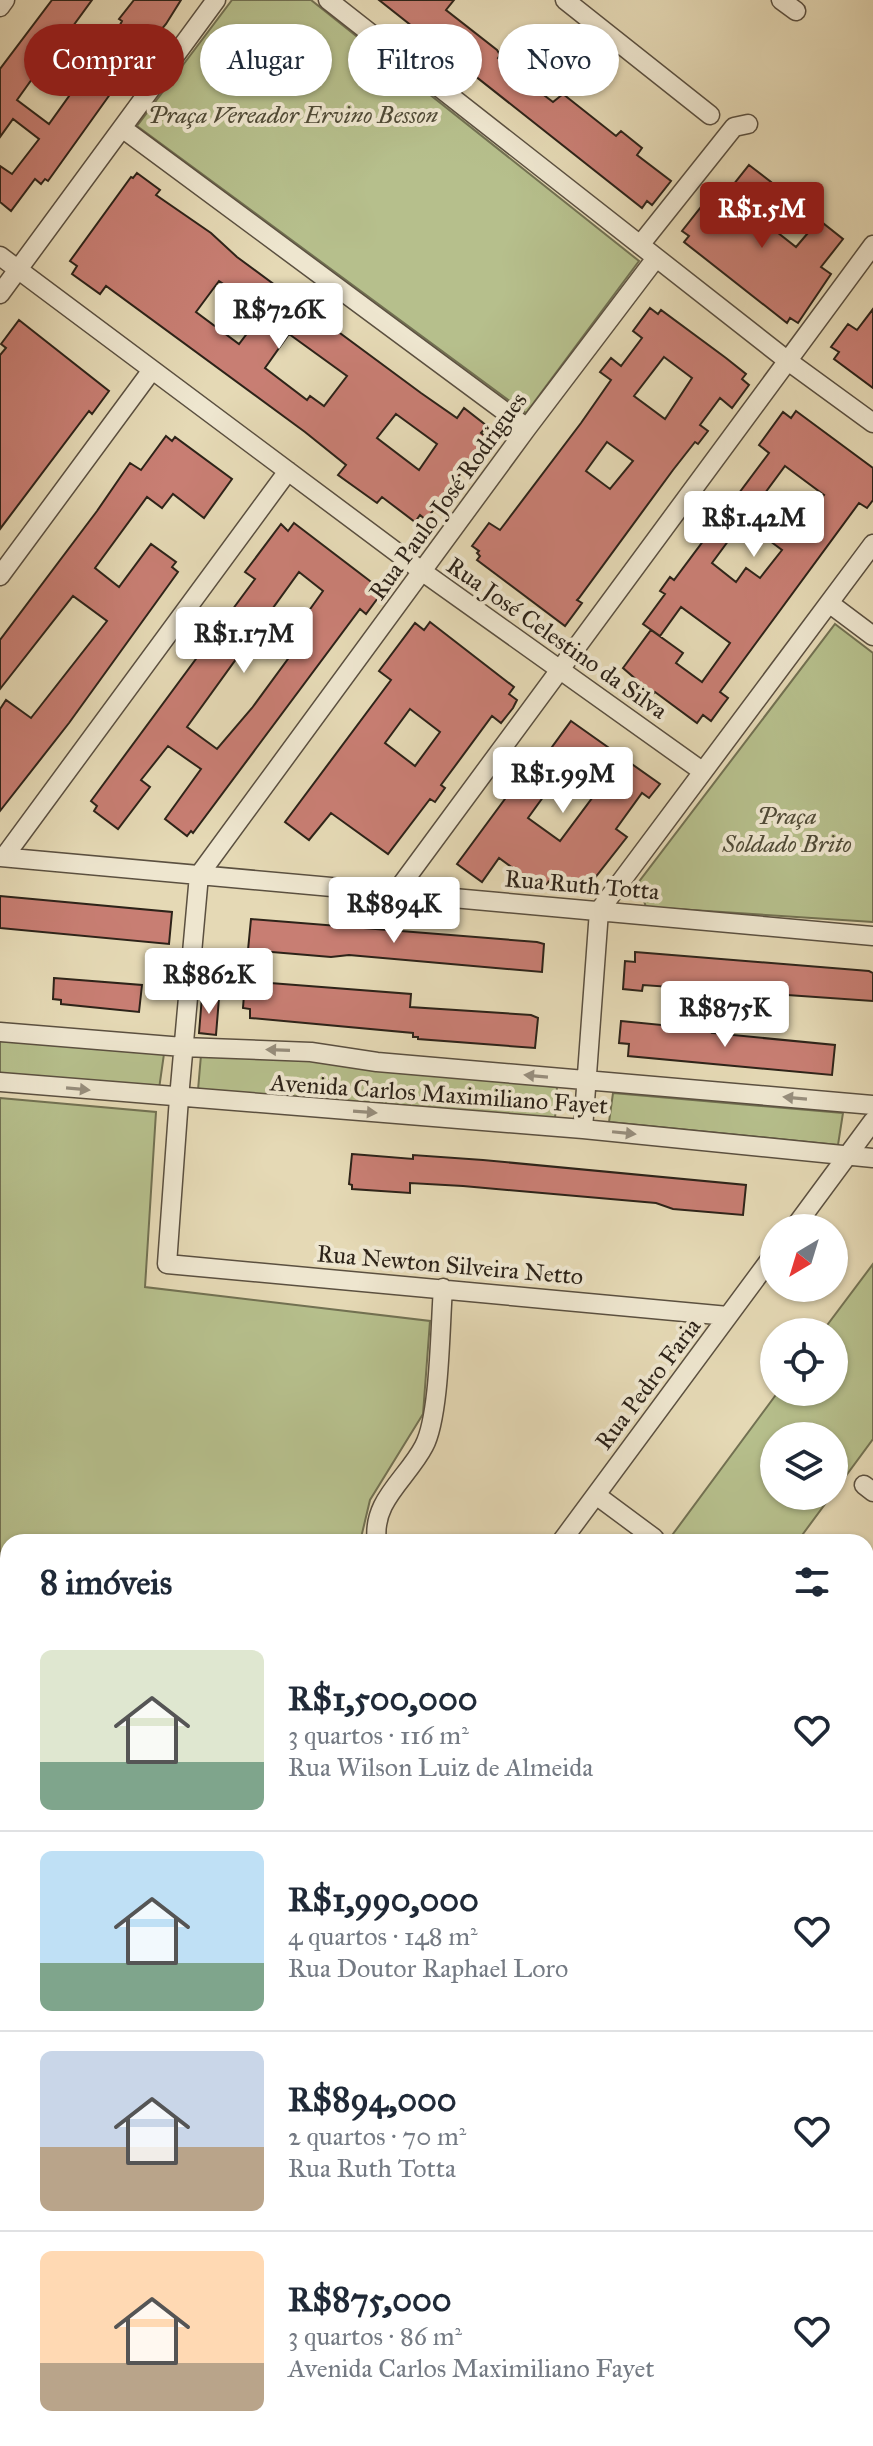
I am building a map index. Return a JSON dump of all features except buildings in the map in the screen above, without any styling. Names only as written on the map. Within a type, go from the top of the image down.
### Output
[{"type":"street","points":[[0,7],[5,0]]},
{"type":"street","points":[[0,294],[216,0]]},
{"type":"street","points":[[328,0],[788,361],[873,423]]},
{"type":"street","points":[[569,1],[710,115]]},
{"type":"street","points":[[640,245],[734,127],[748,124]]},
{"type":"street","points":[[122,128],[527,428]]},
{"type":"street","points":[[396,892],[873,245]]},
{"type":"street","name":"Rua José Celestino da Silva","points":[[0,256],[423,572],[702,771]]},
{"type":"street","name":"Rua Paulo José Rodrigues","points":[[199,875],[527,428],[656,258]]},
{"type":"street","points":[[0,576],[152,370]]},
{"type":"street","points":[[2,857],[288,471]]},
{"type":"street","points":[[583,1129],[599,911],[873,544]]},
{"type":"street","points":[[829,603],[873,636]]},
{"type":"street","name":"Rua Ruth Totta","points":[[2,857],[873,936]]},
{"type":"street","points":[[179,1098],[199,875]]},
{"type":"street","name":"Avenida Carlos Maximiliano Fayet","points":[[0,1032],[183,1047],[311,1052],[377,1062],[873,1105]]},
{"type":"street","name":"Avenida Carlos Maximiliano Fayet","points":[[0,1082],[583,1129],[873,1158]]},
{"type":"street","name":"Rua Newton Silveira Netto","points":[[179,1098],[167,1264],[728,1316]]},
{"type":"street","points":[[804,1214],[873,1121]]},
{"type":"street","name":"Rua Pedro Faria","points":[[567,1534],[760,1273]]},
{"type":"street","points":[[377,1534],[377,1516],[383,1502],[425,1445],[433,1422],[443,1288]]},
{"type":"street","points":[[596,1495],[649,1534]]},
{"type":"green space","name":"Praça Vereador Ervino Besson","points":[[232,0],[311,0],[348,29],[348,96],[432,96],[639,261],[526,413],[137,126],[160,96],[184,96],[184,64],[200,42],[200,96],[332,96],[332,24],[214,24]]},
{"type":"green space","name":"Praça Soldado Brito","points":[[835,624],[873,653],[873,922],[646,907],[638,883]]},
{"type":"green space","points":[[0,1041],[164,1054],[159,1089],[0,1075]]},
{"type":"green space","points":[[201,1055],[307,1059],[557,1087],[555,1119],[198,1090]]},
{"type":"green space","points":[[613,1093],[843,1113],[838,1145],[609,1122]]},
{"type":"green space","points":[[0,1098],[156,1112],[145,1287],[430,1321],[423,1414],[370,1500],[362,1534],[0,1534]]},
{"type":"green space","points":[[873,1264],[873,1439],[848,1473],[848,1422],[760,1422],[760,1510],[821,1510],[803,1534],[673,1534],[768,1406],[848,1406],[848,1318],[832,1318],[844,1302],[848,1302],[848,1297]]}]
